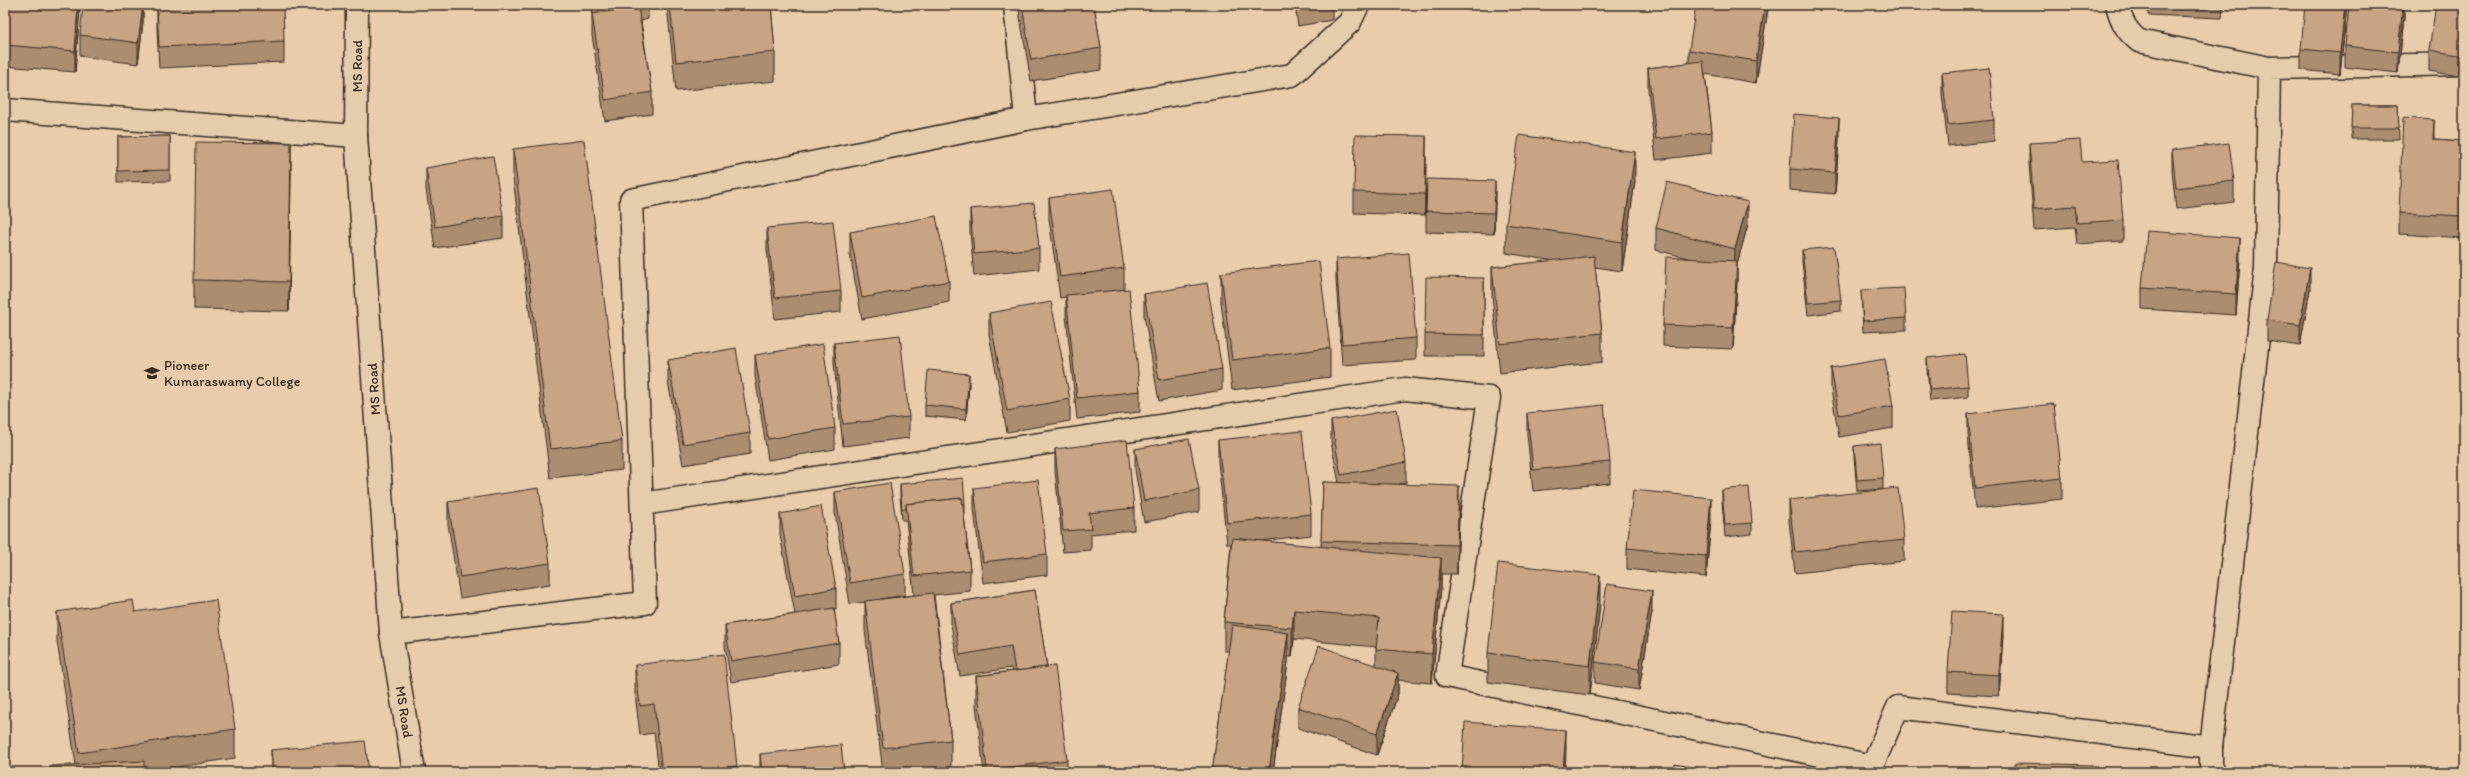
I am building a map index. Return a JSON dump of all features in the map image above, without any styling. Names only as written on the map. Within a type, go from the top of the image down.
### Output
[{"type":"main road","name":"MS Road","points":[[357,5],[356,136],[391,633],[414,772]]},
{"type":"main road","points":[[1015,5],[1026,119]]},
{"type":"main road","points":[[391,633],[645,603],[631,200],[1026,119],[1292,76],[1350,22],[1358,5]]},
{"type":"main road","points":[[2116,5],[2121,20],[2129,34],[2139,41],[2270,68],[2464,64]]},
{"type":"main road","points":[[2210,772],[2211,747],[2266,268],[2270,68]]},
{"type":"main road","points":[[5,110],[356,136]]},
{"type":"main road","points":[[642,504],[1405,389],[1489,398],[1447,676],[1872,766],[1898,707],[2211,747]]},
{"type":"building","points":[[5,5],[78,5],[75,51],[5,45]]},
{"type":"building","points":[[83,5],[143,5],[138,43],[80,35]]},
{"type":"building","points":[[210,5],[283,5],[284,41],[159,47],[157,8]]},
{"type":"building","points":[[595,5],[610,5],[595,8]]},
{"type":"building","points":[[670,5],[771,5],[775,52],[676,62]]},
{"type":"building","points":[[1022,5],[1094,5],[1101,48],[1031,60]]},
{"type":"building","points":[[1696,5],[1765,5],[1756,61],[1689,50]]},
{"type":"building","points":[[2305,5],[2345,5],[2340,53],[2301,49]]},
{"type":"building","points":[[2349,5],[2403,5],[2398,52],[2345,46]]},
{"type":"building","points":[[2436,5],[2464,5],[2464,56],[2429,50]]},
{"type":"building","points":[[638,7],[652,92],[605,100],[592,14]]},
{"type":"building","points":[[1703,61],[1712,132],[1656,139],[1648,68]]},
{"type":"building","points":[[1989,68],[1994,120],[1948,125],[1942,73]]},
{"type":"building","points":[[2352,105],[2398,105],[2399,128],[2351,128]]},
{"type":"building","points":[[1794,114],[1839,118],[1835,173],[1790,169]]},
{"type":"building","points":[[2403,118],[2434,120],[2433,139],[2464,141],[2464,216],[2399,213]]},
{"type":"building","points":[[1355,135],[1426,136],[1425,194],[1354,192]]},
{"type":"building","points":[[1519,135],[1635,152],[1622,242],[1506,224]]},
{"type":"building","points":[[170,136],[170,170],[118,171],[118,137]]},
{"type":"building","points":[[584,140],[622,441],[550,449],[513,149]]},
{"type":"building","points":[[2080,140],[2082,162],[2118,160],[2123,220],[2077,223],[2075,206],[2034,209],[2029,143]]},
{"type":"building","points":[[196,142],[291,143],[289,282],[194,280]]},
{"type":"building","points":[[2229,143],[2234,181],[2176,188],[2172,150]]},
{"type":"building","points":[[493,156],[503,216],[435,227],[426,168]]},
{"type":"building","points":[[1427,179],[1495,181],[1494,213],[1426,211]]},
{"type":"building","points":[[1667,182],[1748,202],[1735,249],[1656,228]]},
{"type":"building","points":[[1113,189],[1124,268],[1060,277],[1049,198]]},
{"type":"building","points":[[1034,203],[1039,248],[974,254],[970,209]]},
{"type":"building","points":[[936,216],[949,281],[862,298],[850,232]]},
{"type":"building","points":[[833,221],[841,291],[775,298],[767,228]]},
{"type":"building","points":[[2147,231],[2240,238],[2236,294],[2142,288]]},
{"type":"building","points":[[1834,247],[1841,300],[1808,303],[1802,250]]},
{"type":"building","points":[[1409,253],[1416,338],[1342,344],[1336,259]]},
{"type":"building","points":[[1594,256],[1602,333],[1500,344],[1492,267]]},
{"type":"building","points":[[1666,257],[1737,261],[1733,328],[1663,325]]},
{"type":"building","points":[[1319,261],[1330,348],[1232,360],[1221,273]]},
{"type":"building","points":[[2276,262],[2310,268],[2300,325],[2267,320]]},
{"type":"building","points":[[1426,277],[1484,278],[1484,335],[1425,334]]},
{"type":"building","points":[[1207,283],[1222,369],[1159,380],[1144,294]]},
{"type":"building","points":[[1904,288],[1906,318],[1863,321],[1861,290]]},
{"type":"building","points":[[1129,289],[1140,391],[1077,398],[1066,295]]},
{"type":"building","points":[[1051,302],[1070,399],[1007,411],[989,313]]},
{"type":"building","points":[[900,335],[909,417],[843,424],[834,343]]},
{"type":"building","points":[[823,344],[835,428],[768,439],[755,355]]},
{"type":"building","points":[[736,348],[750,433],[683,444],[668,360]]},
{"type":"building","points":[[1965,354],[1968,386],[1930,390],[1927,358]]},
{"type":"building","points":[[1885,359],[1893,406],[1839,415],[1831,368]]},
{"type":"building","points":[[928,370],[969,374],[966,409],[925,405]]},
{"type":"building","points":[[2054,404],[2062,478],[1975,488],[1968,414]]},
{"type":"building","points":[[1604,405],[1610,462],[1533,470],[1527,413]]},
{"type":"building","points":[[1397,409],[1406,462],[1341,475],[1331,421]]},
{"type":"building","points":[[1302,431],[1311,514],[1227,523],[1218,440]]},
{"type":"building","points":[[1189,439],[1199,490],[1144,501],[1135,449]]},
{"type":"building","points":[[1127,440],[1134,508],[1089,513],[1091,529],[1063,531],[1055,449]]},
{"type":"building","points":[[1880,443],[1883,478],[1857,480],[1854,446]]},
{"type":"building","points":[[963,478],[965,504],[963,504],[962,498],[906,504],[906,509],[902,509],[900,484]]},
{"type":"building","points":[[1038,480],[1047,554],[983,562],[974,488]]},
{"type":"building","points":[[1323,482],[1459,486],[1457,545],[1321,541]]},
{"type":"building","points":[[890,483],[905,574],[850,583],[835,492]]},
{"type":"building","points":[[1749,487],[1752,523],[1725,525],[1722,490]]},
{"type":"building","points":[[539,488],[550,563],[460,577],[448,502]]},
{"type":"building","points":[[1898,488],[1904,540],[1795,552],[1789,500]]},
{"type":"building","points":[[1633,490],[1711,498],[1706,556],[1627,548]]},
{"type":"building","points":[[962,498],[970,570],[914,576],[906,504]]},
{"type":"building","points":[[821,506],[836,588],[795,596],[780,514]]},
{"type":"building","points":[[1232,538],[1441,558],[1432,654],[1376,649],[1379,618],[1294,610],[1292,628],[1224,622]]},
{"type":"building","points":[[1498,563],[1600,575],[1590,666],[1488,653]]},
{"type":"building","points":[[1607,584],[1652,591],[1639,669],[1595,662]]},
{"type":"building","points":[[1035,590],[1047,667],[1015,671],[1011,646],[960,655],[951,603]]},
{"type":"building","points":[[933,593],[951,740],[883,748],[865,601]]},
{"type":"building","points":[[133,600],[135,612],[216,600],[235,729],[79,753],[57,612]]},
{"type":"building","points":[[834,608],[839,643],[731,661],[725,625]]},
{"type":"building","points":[[1952,611],[2003,614],[1999,675],[1948,672]]},
{"type":"building","points":[[1232,625],[1288,633],[1269,772],[1212,772]]},
{"type":"building","points":[[1319,646],[1398,673],[1377,734],[1298,707]]},
{"type":"building","points":[[724,654],[737,766],[681,772],[662,772],[654,704],[640,706],[635,665]]},
{"type":"building","points":[[1055,666],[1067,760],[987,770],[976,676]]},
{"type":"building","points":[[1465,722],[1566,730],[1563,772],[1462,772]]},
{"type":"building","points":[[365,741],[369,772],[273,772],[271,750]]},
{"type":"building","points":[[841,745],[844,772],[762,772],[760,754]]},
{"type":"building","points":[[144,761],[144,772],[51,772],[51,766]]},
{"type":"building","points":[[2015,763],[2092,765],[2092,772],[2015,772]]},
{"type":"building","points":[[1675,764],[1718,772],[1673,772]]},
{"type":"building","points":[[2182,768],[2182,772],[2105,772],[2105,770]]},
{"type":"place","name":"Pioneer Kumaraswamy College","points":[[152,373]]}]
